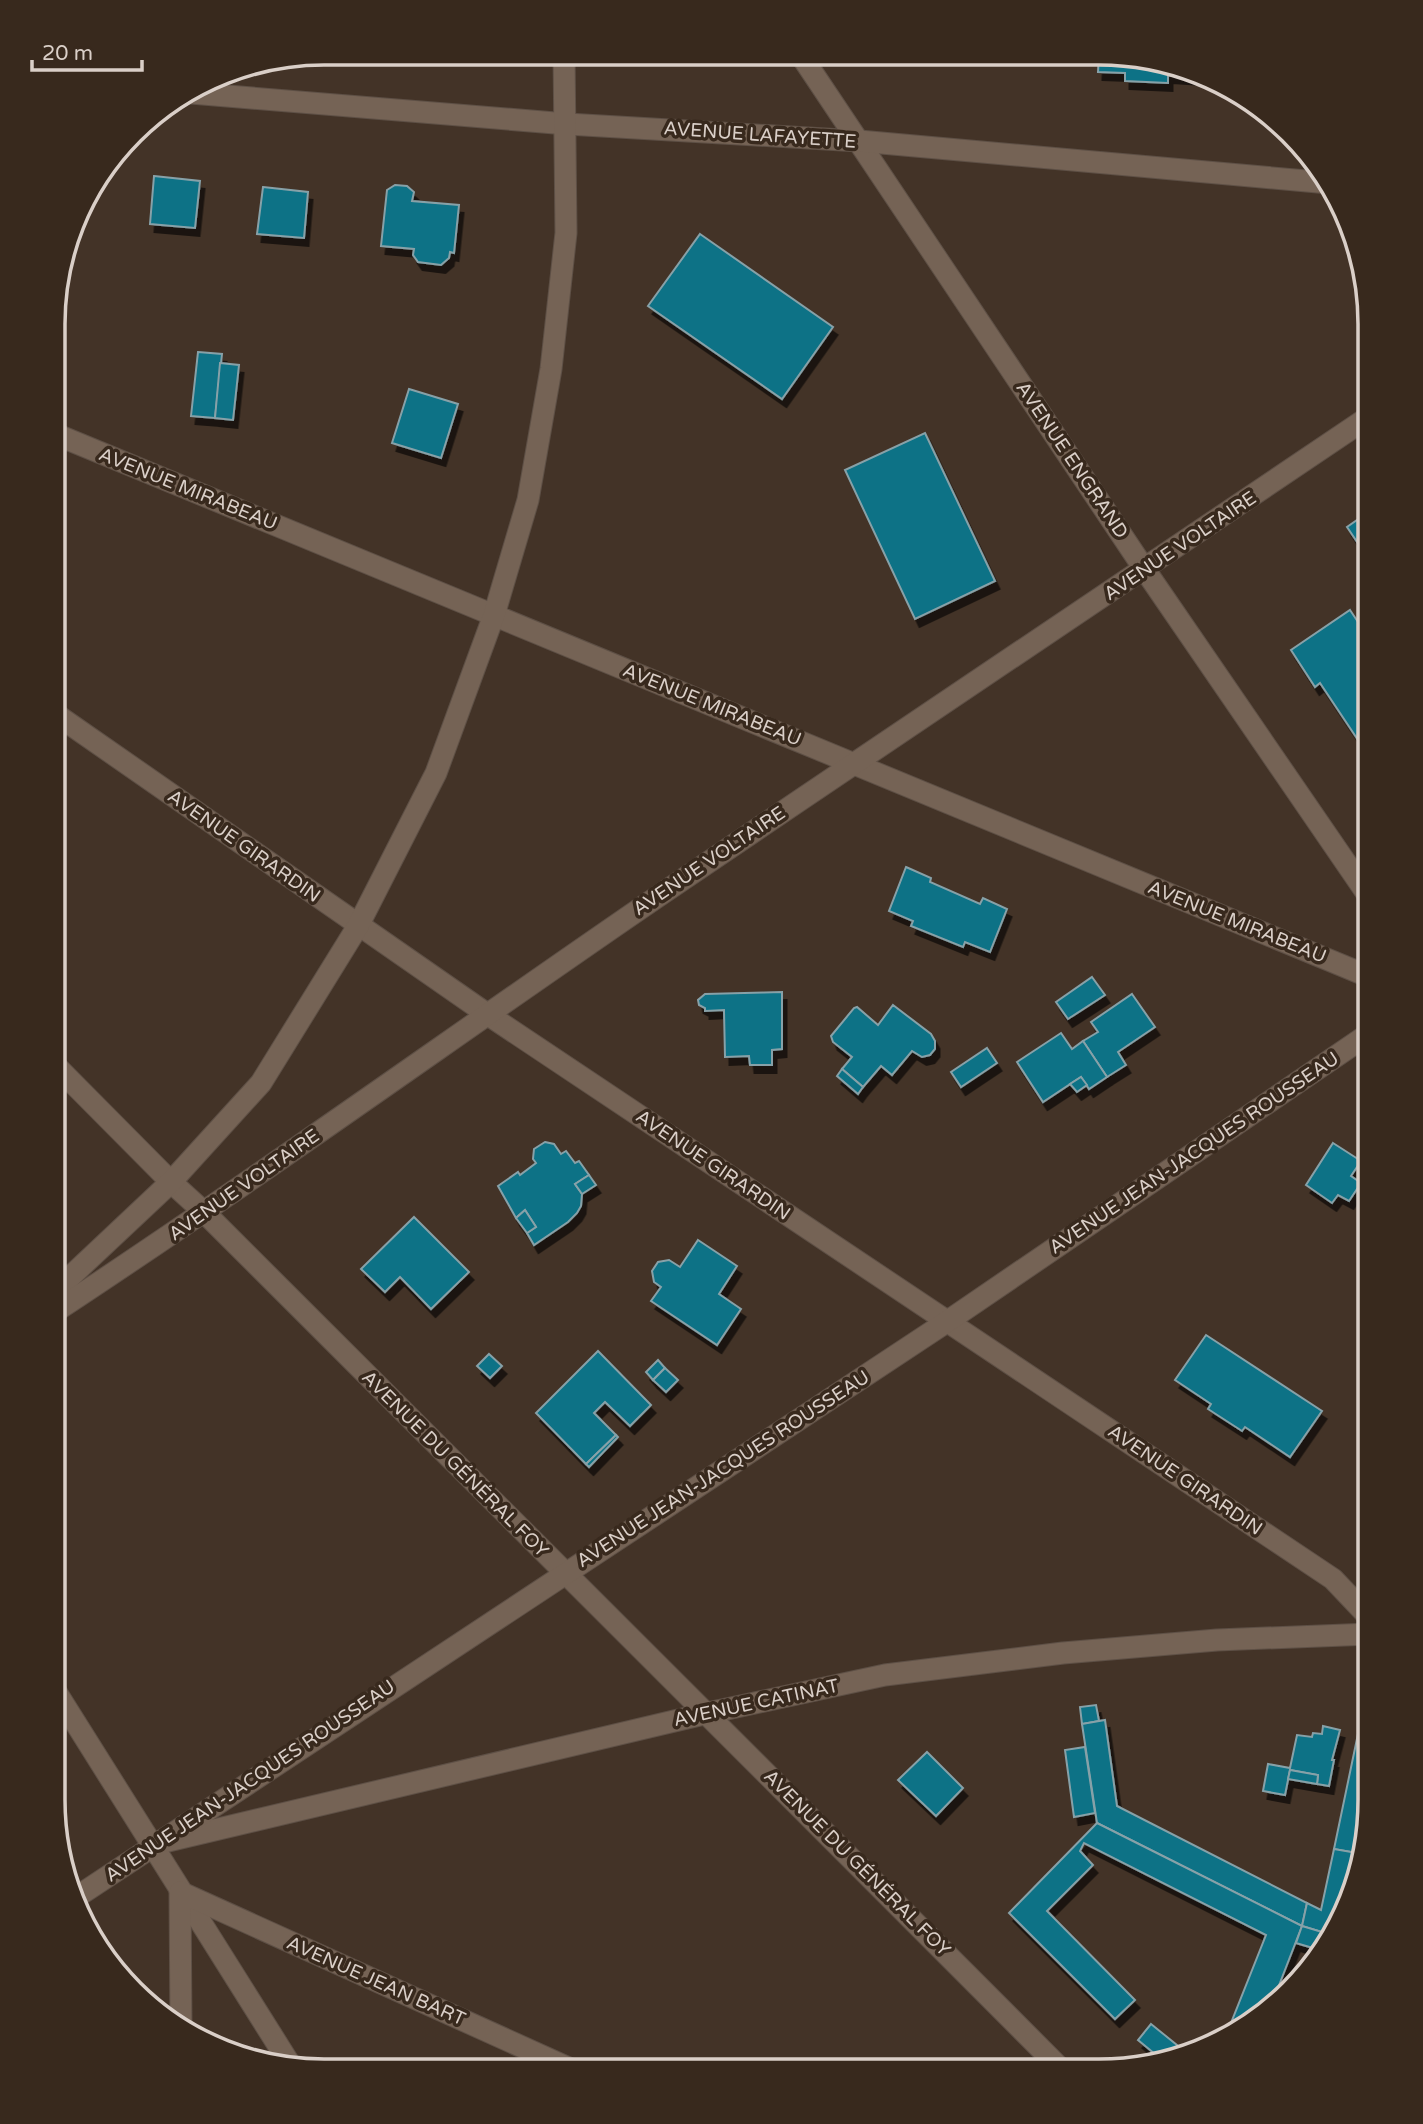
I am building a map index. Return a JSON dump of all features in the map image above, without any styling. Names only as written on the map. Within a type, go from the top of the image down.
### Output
[{"type":"street","points":[[65,1282],[171,1182],[261,1083],[358,926],[436,773],[494,615],[528,500],[551,369],[566,233],[565,65]]},
{"type":"street","name":"AVENUE ENGRAND","points":[[807,65],[1145,570],[1358,881]]},
{"type":"street","name":"AVENUE LAFAYETTE","points":[[203,94],[566,124],[859,141],[1316,182]]},
{"type":"street","name":"AVENUE VOLTAIRE","points":[[65,1305],[205,1213],[486,1014],[853,763],[1145,570],[1358,424]]},
{"type":"street","name":"AVENUE MIRABEAU","points":[[65,438],[1358,972]]},
{"type":"street","name":"AVENUE GIRARDIN","points":[[65,721],[486,1014],[1333,1579],[1358,1605]]},
{"type":"street","name":"AVENUE JEAN-JACQUES ROUSSEAU","points":[[82,1893],[948,1321],[1358,1041]]},
{"type":"street","name":"AVENUE DU GÉNÉRAL FOY","points":[[65,1075],[563,1573],[708,1713],[1051,2059]]},
{"type":"street","name":"AVENUE CATINAT","points":[[153,1844],[708,1713],[885,1675],[1063,1653],[1217,1640],[1358,1634]]},
{"type":"street","points":[[65,1705],[285,2056]]},
{"type":"street","points":[[180,1892],[181,2017]]},
{"type":"street","name":"AVENUE JEAN BART","points":[[180,1892],[549,2059]]},
{"type":"building","points":[[1098,65],[1116,65],[1172,75],[1168,75],[1168,83],[1125,81],[1125,73],[1098,72]]},
{"type":"building","points":[[154,176],[200,181],[195,228],[150,224]]},
{"type":"building","points":[[395,185],[407,186],[414,192],[412,201],[459,205],[454,253],[450,252],[449,258],[441,265],[418,262],[413,255],[414,249],[381,246],[387,190]]},
{"type":"building","points":[[263,187],[308,192],[304,238],[257,234]]},
{"type":"building","points":[[700,234],[833,327],[782,399],[648,306]]},
{"type":"building","points":[[198,352],[222,354],[215,418],[191,416]]},
{"type":"building","points":[[220,363],[239,365],[233,420],[215,418]]},
{"type":"building","points":[[409,389],[458,404],[441,458],[392,443]]},
{"type":"building","points":[[925,433],[995,581],[915,619],[845,470]]},
{"type":"building","points":[[1358,519],[1358,543],[1347,527]]},
{"type":"building","points":[[1350,610],[1358,622],[1358,740],[1320,683],[1315,687],[1291,650]]},
{"type":"building","points":[[906,867],[931,878],[930,882],[980,904],[983,898],[1007,909],[990,952],[965,942],[963,947],[911,926],[913,921],[889,911]]},
{"type":"building","points":[[1092,977],[1105,995],[1068,1019],[1056,1002]]},
{"type":"building","points":[[782,992],[782,1049],[772,1050],[772,1065],[750,1065],[749,1056],[725,1057],[724,1010],[705,1011],[698,1000],[705,994]]},
{"type":"building","points":[[1132,994],[1155,1027],[1118,1052],[1126,1065],[1107,1077],[1083,1041],[1098,1032],[1091,1022]]},
{"type":"building","points":[[893,1005],[931,1034],[935,1049],[930,1055],[922,1057],[912,1051],[892,1075],[881,1066],[863,1087],[842,1069],[852,1057],[833,1042],[831,1036],[854,1008],[857,1007],[878,1025]]},
{"type":"building","points":[[1061,1033],[1072,1049],[1083,1041],[1107,1077],[1089,1089],[1081,1077],[1043,1102],[1017,1062]]},
{"type":"building","points":[[987,1048],[997,1063],[961,1087],[951,1072]]},
{"type":"building","points":[[842,1069],[863,1087],[858,1094],[837,1076]]},
{"type":"building","points":[[1081,1077],[1087,1085],[1077,1092],[1070,1084]]},
{"type":"building","points":[[545,1142],[554,1144],[561,1154],[566,1151],[575,1163],[579,1161],[589,1175],[575,1184],[582,1194],[577,1213],[534,1245],[527,1233],[536,1227],[525,1210],[516,1218],[498,1186],[536,1163],[533,1159],[534,1149]]},
{"type":"building","points":[[1333,1143],[1358,1159],[1358,1166],[1351,1176],[1358,1181],[1358,1188],[1349,1201],[1338,1195],[1332,1203],[1306,1185]]},
{"type":"building","points":[[589,1175],[596,1185],[582,1194],[575,1184]]},
{"type":"building","points":[[525,1210],[536,1227],[527,1233],[516,1218]]},
{"type":"building","points":[[414,1217],[469,1272],[431,1309],[400,1277],[385,1292],[361,1269]]},
{"type":"building","points":[[698,1240],[737,1266],[719,1294],[741,1309],[717,1345],[651,1301],[661,1287],[654,1282],[652,1271],[658,1262],[669,1260],[680,1267]]},
{"type":"building","points":[[1206,1335],[1322,1411],[1290,1457],[1245,1427],[1242,1431],[1208,1409],[1211,1404],[1175,1380]]},
{"type":"building","points":[[598,1351],[651,1405],[630,1426],[605,1402],[594,1413],[616,1435],[586,1464],[536,1413]]},
{"type":"building","points":[[489,1354],[502,1366],[490,1378],[477,1366]]},
{"type":"building","points":[[658,1360],[665,1368],[653,1380],[646,1372]]},
{"type":"building","points":[[665,1368],[678,1380],[666,1392],[653,1380]]},
{"type":"building","points":[[616,1435],[618,1437],[589,1467],[586,1464]]},
{"type":"building","points":[[1096,1705],[1099,1721],[1082,1724],[1080,1707]]},
{"type":"building","points":[[1105,1720],[1117,1806],[1307,1903],[1302,1926],[1097,1823],[1082,1724]]},
{"type":"building","points":[[1323,1726],[1340,1730],[1329,1786],[1317,1784],[1318,1775],[1290,1770],[1285,1795],[1263,1791],[1268,1764],[1290,1768],[1297,1735],[1312,1737],[1313,1733],[1322,1734]]},
{"type":"building","points":[[1358,1734],[1358,1817],[1353,1851],[1334,1849]]},
{"type":"building","points":[[1085,1747],[1095,1813],[1074,1817],[1065,1750]]},
{"type":"building","points":[[927,1752],[963,1788],[936,1816],[898,1780]]},
{"type":"building","points":[[1290,1770],[1318,1775],[1317,1784],[1288,1779]]},
{"type":"building","points":[[1097,1823],[1302,1926],[1279,1986],[1257,2006],[1231,2024],[1266,1935],[1084,1843],[1080,1851],[1093,1865],[1047,1911],[1135,2000],[1115,2019],[1009,1913]]},
{"type":"building","points":[[1334,1849],[1353,1852],[1339,1900],[1323,1932],[1302,1926],[1307,1903],[1321,1910]]},
{"type":"building","points":[[1302,1926],[1323,1932],[1312,1948],[1296,1943]]},
{"type":"building","points":[[1151,2024],[1179,2047],[1154,2053],[1138,2040]]}]
